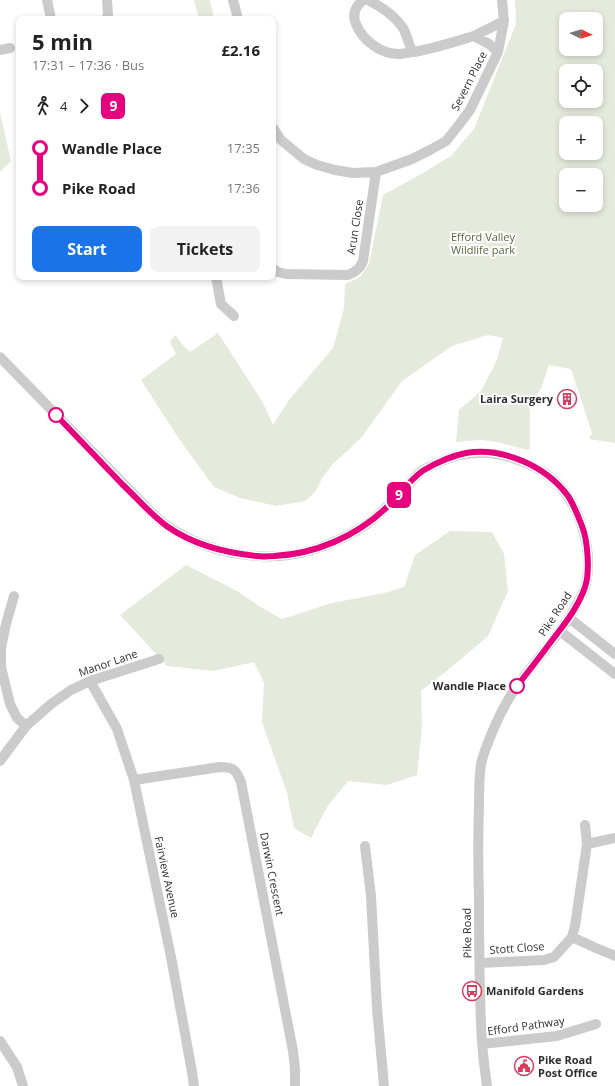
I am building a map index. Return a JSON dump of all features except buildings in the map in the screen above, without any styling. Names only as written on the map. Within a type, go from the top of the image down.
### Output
[{"type":"street","points":[[47,0],[50,16]]},
{"type":"street","points":[[107,0],[108,16]]},
{"type":"street","points":[[233,0],[237,16]]},
{"type":"street","points":[[363,0],[355,10],[354,18],[359,30],[366,39],[376,47],[386,52],[399,54],[434,48],[474,36],[504,20]]},
{"type":"street","points":[[368,0],[379,6],[403,28],[412,52]]},
{"type":"street","name":"Severn Place","points":[[276,132],[281,140],[304,159],[317,165],[353,173],[376,172],[412,159],[446,140],[468,115],[498,52],[504,20],[502,0]]},
{"type":"street","points":[[474,36],[489,44],[498,52]]},
{"type":"street","name":"Arun Close","points":[[276,271],[286,274],[348,275],[355,272],[363,261],[376,172]]},
{"type":"street","points":[[217,280],[221,304],[234,316]]},
{"type":"street","name":"Pike Road","points":[[0,357],[142,504],[168,527],[209,547],[233,553],[260,557],[285,555],[311,551],[342,539],[369,522],[385,509],[421,471],[444,460],[465,453],[485,452],[526,462],[546,474],[568,497],[584,530],[588,552],[586,586],[569,618],[510,697],[494,728],[482,763],[478,826],[480,963],[482,1044],[487,1086]]},
{"type":"street","points":[[14,596],[1,648],[1,667],[10,704],[17,718],[26,726]]},
{"type":"street","points":[[569,618],[615,654]]},
{"type":"street","points":[[560,631],[615,674]]},
{"type":"street","name":"Manor Lane","points":[[0,761],[26,726],[70,690],[90,681],[159,659]]},
{"type":"street","name":"Fairview Avenue","points":[[90,681],[117,728],[134,780],[171,957],[194,1086]]},
{"type":"street","name":"Darwin Crescent","points":[[134,780],[220,767],[230,767],[237,772],[242,782],[292,1044],[295,1069],[295,1086]]},
{"type":"street","name":"Stott Close","points":[[480,963],[544,960],[554,957],[572,937],[575,926],[587,844],[584,825]]},
{"type":"street","points":[[587,844],[615,838]]},
{"type":"street","points":[[365,846],[371,896],[377,1008],[384,1086]]},
{"type":"street","points":[[572,937],[615,956]]},
{"type":"street","name":"Efford Pathway","points":[[482,1044],[558,1036],[596,1024]]},
{"type":"street","points":[[0,1041],[17,1067],[22,1086]]},
{"type":"green space","points":[[194,0],[210,0],[213,16],[198,16]]},
{"type":"green space","name":"Efford Valley Wildlife park","points":[[515,0],[615,0],[615,443],[589,439],[592,433],[571,369],[549,365],[541,389],[532,399],[529,408],[530,449],[527,450],[498,442],[480,440],[456,442],[459,410],[481,391],[497,360],[503,338],[488,335],[452,346],[402,381],[361,438],[332,465],[322,478],[316,491],[305,501],[276,506],[240,498],[214,487],[179,439],[141,380],[176,354],[170,342],[175,335],[190,352],[218,333],[262,401],[273,425],[289,400],[333,348],[344,308],[345,284],[360,277],[369,264],[383,195],[451,156],[474,129],[516,24]]},
{"type":"green space","points":[[0,112],[11,161],[0,172]]},
{"type":"green space","points":[[450,531],[492,532],[504,554],[508,591],[488,636],[421,691],[422,727],[417,775],[387,785],[348,781],[327,807],[311,838],[294,828],[287,793],[262,722],[264,683],[254,662],[213,671],[167,666],[120,615],[186,565],[237,591],[282,619],[332,603],[384,593],[404,587],[415,555]]},
{"type":"bus line","name":"9","points":[[56,415],[148,509],[168,527],[209,547],[233,553],[260,557],[311,551],[342,539],[369,522],[385,509],[421,471],[444,460],[465,453],[485,452],[526,462],[546,474],[568,497],[584,530],[588,552],[588,566],[586,586],[578,603],[560,631],[517,686]]},
{"type":"place","name":"Laira Surgery","points":[[567,399]]},
{"type":"place","name":"Wandle Place","points":[[517,686]]},
{"type":"place","name":"Manifold Gardens","points":[[472,991]]},
{"type":"place","name":"Pike Road Post Office","points":[[524,1066]]}]
